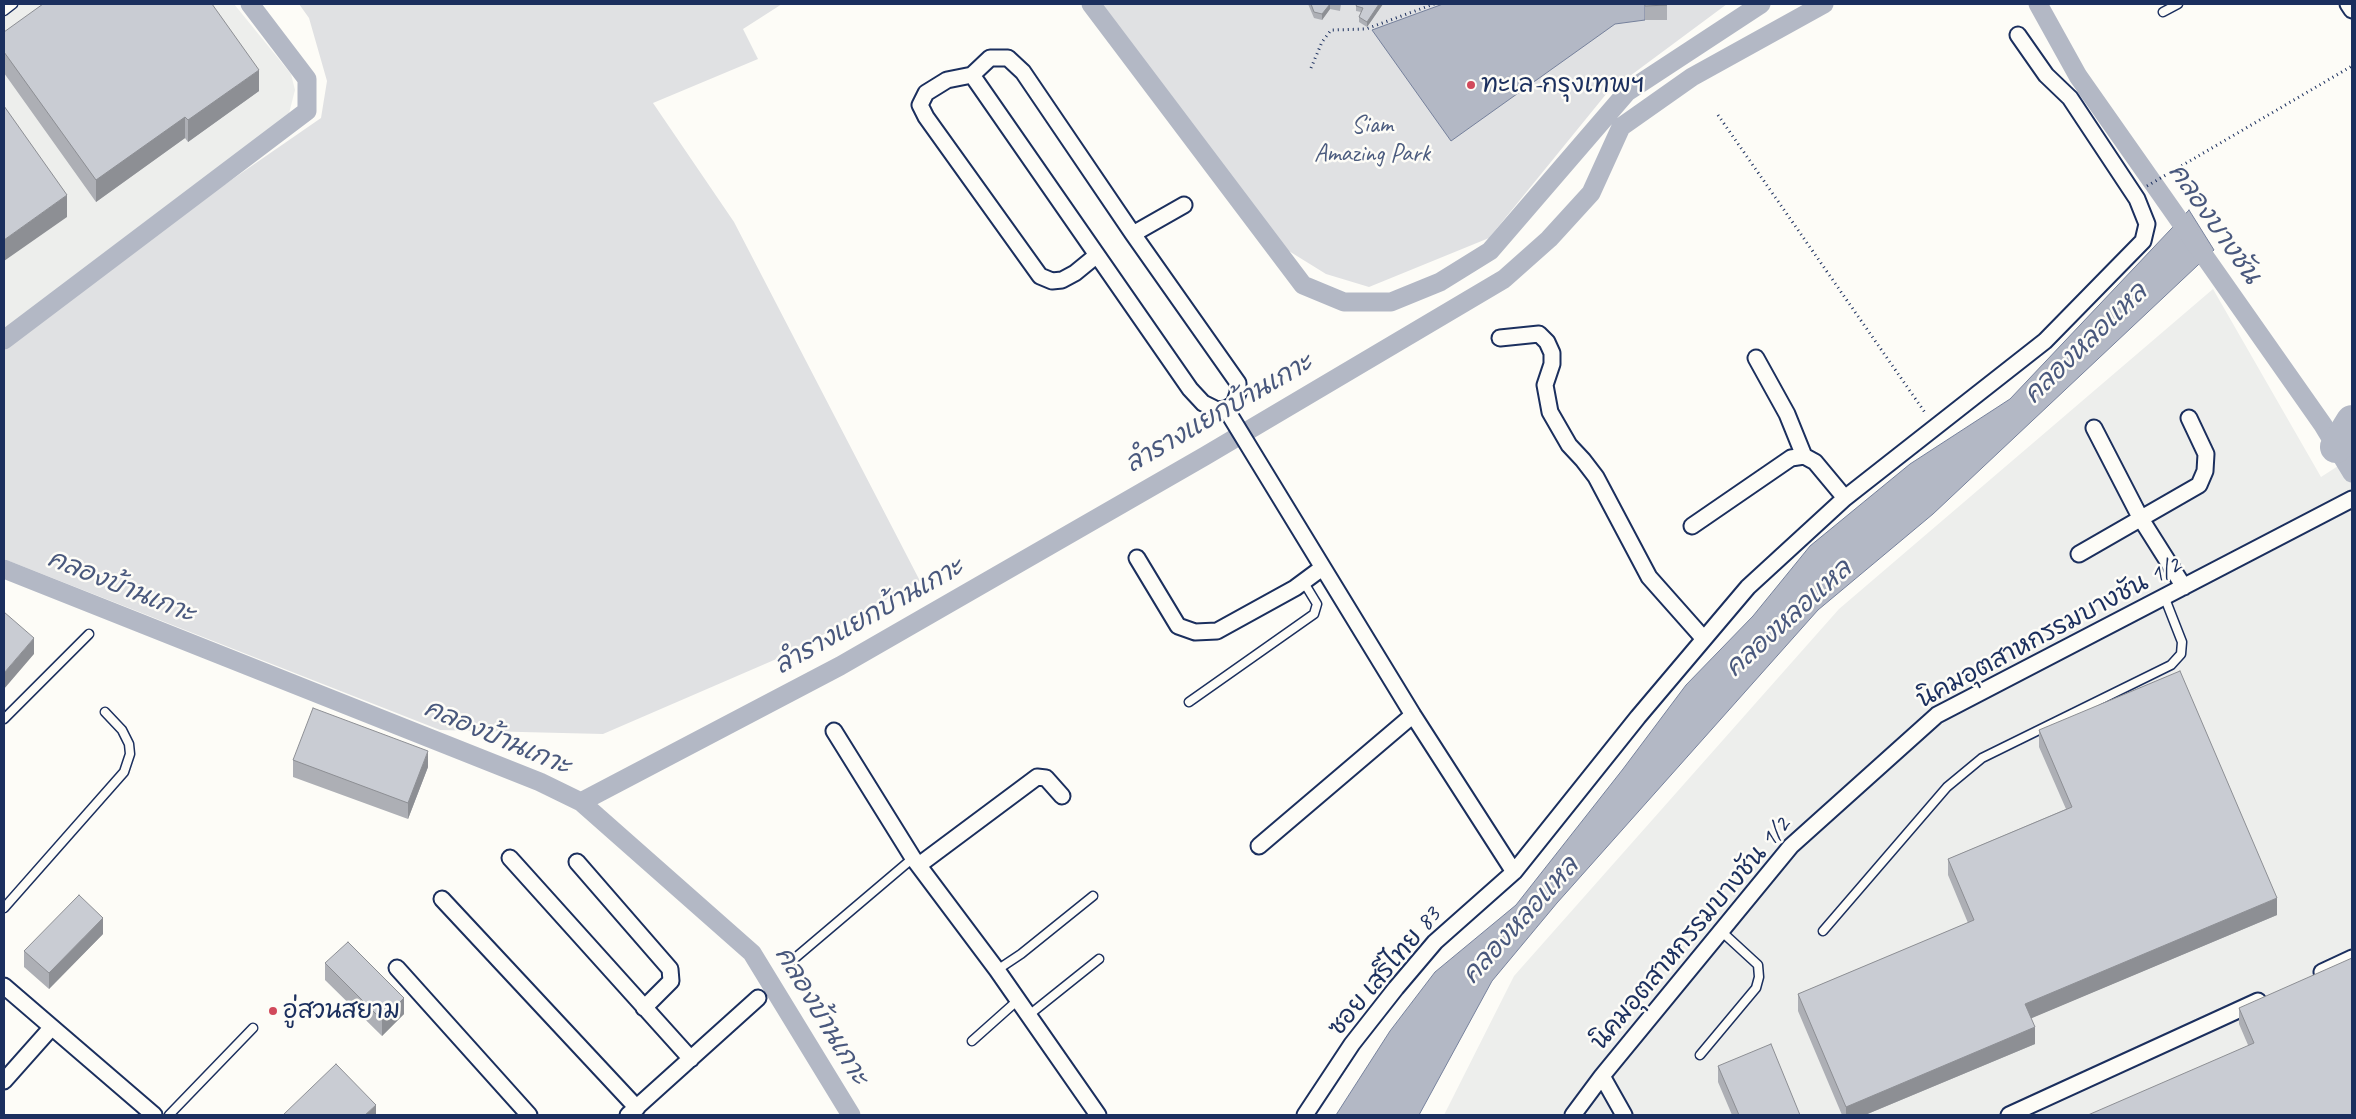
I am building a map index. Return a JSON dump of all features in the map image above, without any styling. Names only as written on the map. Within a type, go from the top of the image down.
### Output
[{"type":"street","points":[[2348,4],[2352,10]]},
{"type":"street","name":"ซอย เสรีไทย 83","points":[[1305,1115],[1352,1044],[1435,942],[1514,872],[1638,717],[1748,587],[1845,498],[2045,341],[2143,242],[2147,224],[2137,199],[2070,98],[2046,74],[2018,35]]},
{"type":"street","points":[[972,75],[1190,389],[1203,403],[1217,410],[1226,409],[1234,404],[1238,393],[1238,383],[1133,234],[1023,72],[1008,58],[990,58],[972,75],[947,80],[926,93],[920,105],[926,117],[1040,276],[1052,281],[1062,280],[1075,273],[1097,256]]},
{"type":"street","points":[[1133,234],[1184,205]]},
{"type":"street","points":[[1500,338],[1539,334],[1546,342],[1552,353],[1552,364],[1545,385],[1550,412],[1568,445],[1596,476],[1649,577],[1704,639]]},
{"type":"street","points":[[1756,358],[1787,414],[1804,456]]},
{"type":"street","points":[[1226,409],[1413,715],[1514,872]]},
{"type":"street","points":[[2079,554],[2198,485],[2205,471],[2206,454],[2189,418]]},
{"type":"street","points":[[2094,428],[2141,519],[2184,587]]},
{"type":"street","points":[[1692,526],[1791,458],[1804,456],[1815,462],[1845,498]]},
{"type":"street","name":"นิคมอุตสาหกรรมบางชัน 1/2","points":[[1573,1115],[1602,1076],[1791,846],[1937,715],[2352,500]]},
{"type":"street","points":[[1137,558],[1178,626],[1195,632],[1217,631],[1303,582],[1322,568]]},
{"type":"street","points":[[1259,846],[1413,715]]},
{"type":"street","points":[[834,731],[916,861],[997,970],[1098,1115]]},
{"type":"street","points":[[916,861],[1038,777],[1046,778],[1062,796]]},
{"type":"street","points":[[510,858],[691,1059]]},
{"type":"street","points":[[576,862],[670,969],[671,981],[644,1008]]},
{"type":"street","points":[[442,899],[632,1111],[758,998]]},
{"type":"street","points":[[2307,979],[2352,958]]},
{"type":"street","points":[[397,968],[530,1115]]},
{"type":"street","points":[[4,986],[52,1027],[137,1110],[154,1115]]},
{"type":"street","points":[[2009,1115],[2271,995]]},
{"type":"street","points":[[4,1081],[52,1027]]},
{"type":"street","points":[[1602,1076],[1624,1115]]},
{"type":"lane","points":[[4,11],[13,4]]},
{"type":"lane","points":[[2163,12],[2178,4]]},
{"type":"lane","points":[[1189,702],[1314,614],[1317,604],[1303,582]]},
{"type":"lane","points":[[1823,931],[1947,787],[1982,758],[2171,665],[2181,654],[2182,642],[2164,596]]},
{"type":"lane","points":[[4,719],[88,634]]},
{"type":"lane","points":[[4,908],[124,772],[130,754],[129,744],[122,730],[106,712]]},
{"type":"lane","points":[[788,964],[916,861]]},
{"type":"lane","points":[[997,970],[1093,896]]},
{"type":"lane","points":[[1700,1055],[1756,988],[1759,977],[1758,965],[1721,932]]},
{"type":"lane","points":[[1029,1015],[1099,958]]},
{"type":"lane","points":[[972,1041],[1018,1000]]},
{"type":"lane","points":[[169,1115],[253,1028]]},
{"type":"path","points":[[1312,68],[1322,42],[1331,30],[1366,29],[1434,4]]},
{"type":"path","points":[[2142,190],[2185,162],[2352,66]]},
{"type":"path","points":[[1718,115],[1935,427]]},
{"type":"shaded area","points":[[4,4],[234,4],[291,74],[295,90],[283,137],[4,334]]},
{"type":"shaded area","points":[[2213,289],[2321,477],[2352,457],[2352,1115],[1444,1115],[1514,976],[1839,609]]},
{"type":"green space","points":[[299,4],[782,4],[743,29],[758,59],[653,103],[734,222],[920,581],[788,654],[603,734],[440,730],[4,559],[4,337],[321,118],[327,81],[309,18]]},
{"type":"green space","name":"Siam Amazing Park","points":[[1098,4],[1727,4],[1607,93],[1489,238],[1369,287],[1326,274],[1284,248]]},
{"type":"water","name":"ทะเล-กรุงเทพฯ","points":[[1443,4],[1645,4],[1645,20],[1615,24],[1451,141],[1372,30]]},
{"type":"water","name":"คลองหลอแหล","points":[[2189,210],[2214,250],[1933,514],[1818,610],[1557,903],[1492,981],[1419,1115],[1336,1115],[1390,1031],[1435,972],[1516,905],[1623,769],[1686,685],[1753,616],[1810,546],[1910,464],[2010,399]]},
{"type":"building","points":[[43,4],[212,4],[259,70],[188,120],[185,117],[96,180],[4,52],[4,32]]},
{"type":"building","points":[[1311,4],[1330,4],[1322,14],[1314,12]]},
{"type":"building","points":[[1357,4],[1379,4],[1367,22],[1359,17],[1363,8],[1356,6]]},
{"type":"building","points":[[1645,4],[1667,4],[1667,5],[1645,6]]},
{"type":"building","points":[[4,106],[67,195],[4,240]]},
{"type":"building","points":[[4,612],[34,638],[4,673]]},
{"type":"building","points":[[2180,671],[2277,898],[2025,1004],[2035,1027],[1846,1107],[1798,994],[1974,920],[1948,859],[2072,807],[2039,730]]},
{"type":"building","points":[[313,708],[428,751],[408,803],[293,760]]},
{"type":"building","points":[[79,895],[103,918],[49,973],[24,951]]},
{"type":"building","points":[[348,942],[404,998],[382,1020],[325,963]]},
{"type":"building","points":[[2352,958],[2352,1115],[2088,1115],[2254,1043],[2239,1008]]},
{"type":"building","points":[[1771,1044],[1800,1115],[1739,1115],[1718,1066]]},
{"type":"building","points":[[336,1064],[376,1105],[365,1115],[283,1115]]},
{"type":"waterway","points":[[4,340],[307,111],[307,79],[250,4]]},
{"type":"waterway","points":[[1091,4],[1303,285],[1344,302],[1391,302],[1440,282],[1490,251],[1627,92],[1761,4]]},
{"type":"waterway","name":"ลำรางแยกบ้านเกาะ","points":[[581,802],[840,666],[1205,456],[1504,279],[1549,239],[1591,193],[1621,127],[1692,77],[1824,4]]},
{"type":"waterway","name":"คลองบางชัน","points":[[2038,4],[2078,76],[2323,425],[2352,473]]},
{"type":"waterway","points":[[2336,447],[2352,421]]},
{"type":"waterway","name":"คลองบ้านเกาะ","points":[[4,569],[540,782],[581,802],[752,953],[851,1115]]},
{"type":"place","name":"ทะเล-กรุงเทพฯ","points":[[1471,85]]},
{"type":"place","name":"อู่สวนสยาม","points":[[273,1011]]}]
